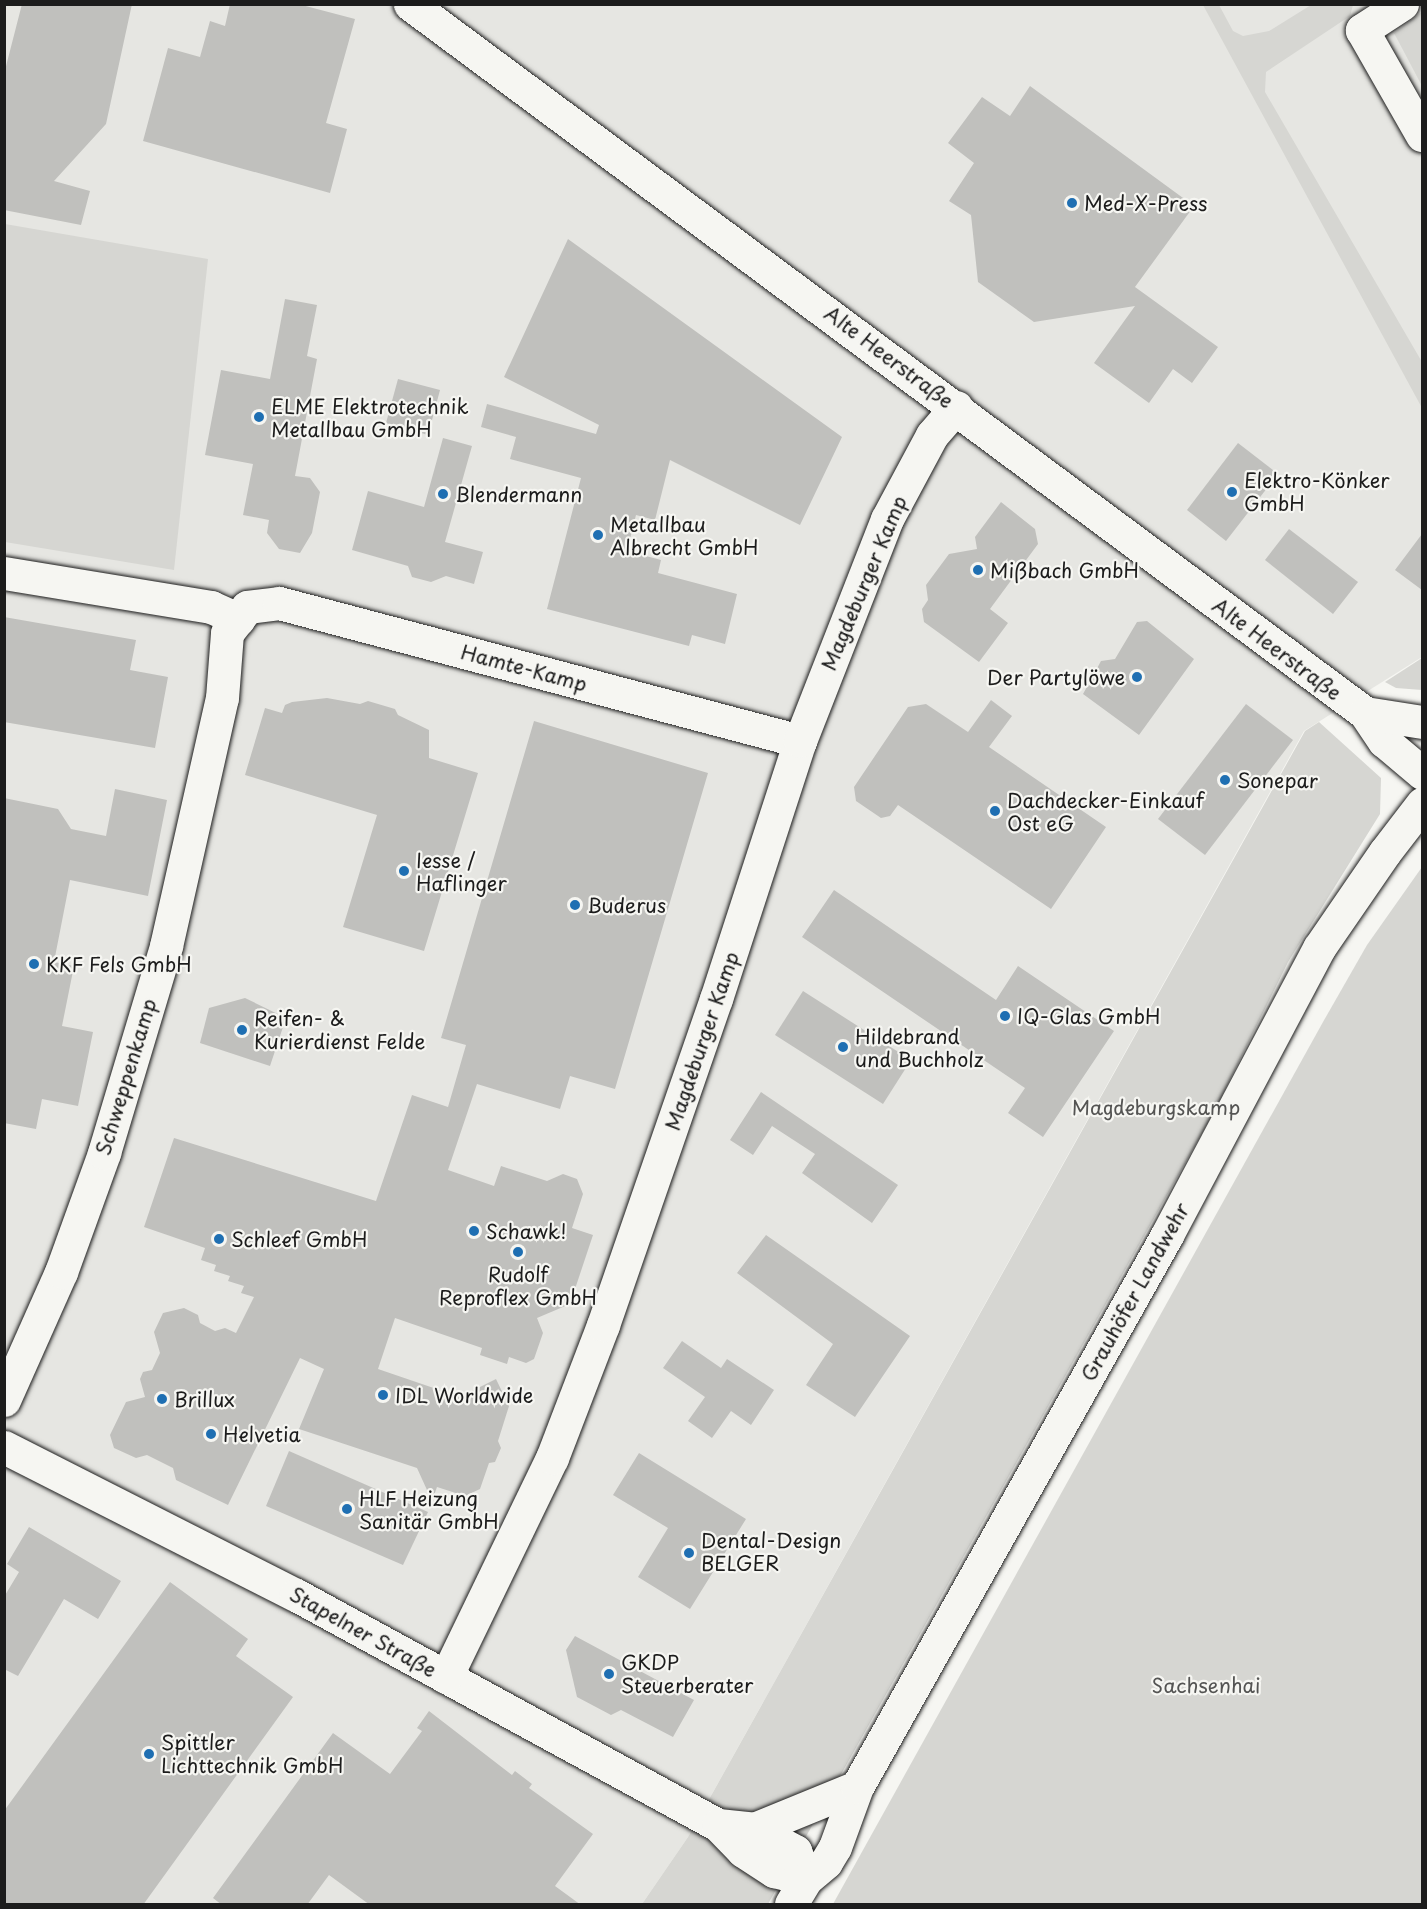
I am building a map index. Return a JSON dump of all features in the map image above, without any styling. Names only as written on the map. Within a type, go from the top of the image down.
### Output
[{"type":"street","name":"Alte Heerstraße","points":[[410,4],[1365,712],[1415,727]]},
{"type":"street","points":[[1402,4],[1362,30],[1422,135]]},
{"type":"street","name":"Magdeburger Kamp","points":[[446,1677],[552,1458],[603,1325],[716,999],[800,741],[887,519],[932,435],[956,407]]},
{"type":"street","points":[[4,573],[242,613]]},
{"type":"street","name":"Hamte-Kamp","points":[[242,613],[279,603],[800,741]]},
{"type":"street","name":"Schweppenkamp","points":[[4,1400],[61,1272],[104,1152],[166,946],[222,698],[227,633],[242,613]]},
{"type":"street","name":"Alte Heerstraße","points":[[1365,712],[1384,741],[1422,772]]},
{"type":"street","name":"Grauhöfer Landwehr","points":[[799,1892],[826,1862],[835,1847],[857,1787],[1167,1235],[1319,948],[1385,852],[1422,804]]},
{"type":"street","name":"Stapelner Straße","points":[[4,1447],[282,1587],[718,1825],[743,1851],[774,1871],[799,1892]]},
{"type":"street","points":[[754,1829],[857,1787]]},
{"type":"street","name":"Stapelner Straße","points":[[718,1825],[754,1829],[795,1851],[799,1892]]},
{"type":"shaded area","points":[[5,5],[1422,5],[1422,657],[1304,731],[688,1837],[642,1904],[5,1904]]},
{"type":"green space","points":[[1203,5],[1219,5],[1233,31],[1243,36],[1269,31],[1311,5],[1353,5],[1350,16],[1266,72],[1265,92],[1422,362],[1422,408]]},
{"type":"green space","points":[[1422,12],[1422,86],[1394,33]]},
{"type":"green space","points":[[5,224],[208,259],[174,570],[5,542]]},
{"type":"green space","points":[[1422,658],[1422,690],[1396,688],[1385,682]]},
{"type":"green space","name":"Magdeburgskamp","points":[[1319,722],[1381,778],[1380,814],[1288,962],[1215,1110],[768,1904],[642,1904],[688,1837],[1305,731]]},
{"type":"green space","name":"Sachsenhai","points":[[1422,867],[1422,1904],[833,1904],[1323,1022],[1367,945]]},
{"type":"building","points":[[22,4],[132,4],[106,124],[54,181],[90,191],[81,225],[4,210],[4,74]]},
{"type":"building","points":[[230,4],[298,4],[355,19],[326,123],[347,129],[330,193],[143,141],[168,48],[200,57],[210,21],[225,26]]},
{"type":"building","name":"Med-X-Press","points":[[1030,86],[1194,206],[1135,287],[1218,347],[1192,383],[1173,369],[1149,403],[1094,363],[1135,306],[1034,322],[978,282],[971,215],[949,201],[974,163],[948,143],[982,97],[1010,116]]},
{"type":"building","points":[[568,239],[842,437],[800,525],[670,460],[655,520],[636,515],[627,551],[661,560],[658,573],[737,594],[725,644],[692,635],[689,646],[547,609],[581,478],[510,459],[516,437],[481,427],[487,404],[596,434],[599,425],[504,377]]},
{"type":"building","name":"ELME Elektrotechnik Metallbau GmbH","points":[[285,299],[317,305],[307,356],[317,359],[295,476],[310,478],[320,492],[312,533],[300,553],[279,549],[267,533],[269,520],[243,515],[253,464],[205,455],[221,370],[270,379]]},
{"type":"building","points":[[398,379],[440,390],[428,435],[386,423]]},
{"type":"building","name":"Blendermann","points":[[443,438],[472,446],[445,542],[483,552],[474,584],[446,576],[431,582],[412,577],[408,566],[352,550],[368,491],[424,507]]},
{"type":"building","name":"Elektro-Könker GmbH","points":[[1238,443],[1278,474],[1226,541],[1187,510]]},
{"type":"building","name":"Mißbach GmbH","points":[[1001,502],[1035,529],[1038,544],[990,609],[1008,623],[979,662],[924,622],[922,609],[928,600],[926,585],[949,554],[977,549],[975,537]]},
{"type":"building","points":[[1289,529],[1358,582],[1333,614],[1265,560]]},
{"type":"building","points":[[1422,534],[1422,590],[1395,570]]},
{"type":"building","points":[[4,617],[136,640],[130,670],[168,677],[155,748],[4,722]]},
{"type":"building","name":"Der Partylöwe","points":[[1147,621],[1194,659],[1139,735],[1083,694],[1101,661],[1115,659],[1137,622]]},
{"type":"building","name":"Iesse / Haflinger","points":[[327,698],[360,704],[368,701],[395,709],[398,715],[429,730],[429,758],[478,773],[424,951],[343,927],[377,815],[245,775],[265,708],[282,713],[285,705],[292,702]]},
{"type":"building","name":"Dachdecker-Einkauf Ost eG","points":[[991,700],[1012,716],[989,747],[1106,827],[1051,909],[898,805],[890,816],[881,818],[856,801],[854,787],[908,707],[926,704],[968,732]]},
{"type":"building","points":[[1246,704],[1293,740],[1205,855],[1158,819]]},
{"type":"building","points":[[534,721],[708,773],[615,1089],[570,1076],[560,1109],[477,1084],[448,1170],[494,1186],[501,1166],[547,1181],[563,1174],[577,1179],[583,1194],[572,1228],[593,1235],[570,1304],[537,1318],[543,1333],[534,1359],[526,1363],[509,1357],[507,1364],[480,1355],[482,1348],[395,1318],[378,1369],[460,1397],[496,1379],[509,1406],[498,1441],[501,1448],[495,1462],[489,1463],[480,1489],[465,1496],[437,1487],[432,1501],[417,1468],[299,1429],[324,1369],[300,1358],[228,1505],[176,1480],[173,1468],[147,1455],[136,1458],[114,1448],[110,1435],[126,1402],[145,1397],[140,1379],[143,1372],[152,1370],[160,1353],[154,1332],[163,1313],[184,1308],[198,1315],[200,1323],[215,1331],[225,1328],[236,1333],[254,1297],[241,1293],[244,1286],[228,1281],[230,1276],[214,1271],[216,1265],[201,1260],[205,1248],[144,1227],[174,1138],[376,1201],[412,1095],[448,1107],[466,1045],[441,1038]]},
{"type":"building","name":"KKF Fels GmbH","points":[[115,789],[167,800],[148,896],[70,880],[54,962],[74,966],[62,1026],[93,1032],[78,1106],[42,1099],[36,1129],[4,1123],[4,798],[58,809],[71,829],[106,836]]},
{"type":"building","name":"IQ-Glas GmbH","points":[[834,890],[996,1000],[1018,966],[1114,1031],[1043,1137],[1008,1113],[1025,1088],[802,937]]},
{"type":"building","name":"Hildebrand und Buchholz","points":[[803,991],[911,1060],[883,1104],[775,1035]]},
{"type":"building","name":"Reifen- & Kurierdienst Felde","points":[[245,998],[286,1018],[270,1066],[200,1043],[209,1008]]},
{"type":"building","points":[[761,1092],[898,1185],[872,1223],[802,1173],[815,1154],[772,1126],[753,1155],[730,1140]]},
{"type":"building","points":[[766,1235],[910,1336],[855,1417],[806,1385],[833,1344],[737,1273]]},
{"type":"building","points":[[682,1341],[721,1368],[727,1359],[774,1390],[751,1425],[731,1411],[712,1438],[688,1421],[705,1397],[663,1368]]},
{"type":"building","name":"HLF Heizung Sanitär GmbH","points":[[289,1451],[428,1512],[403,1565],[266,1506]]},
{"type":"building","name":"Dental-Design BELGER","points":[[639,1453],[746,1519],[690,1609],[638,1577],[668,1528],[613,1495]]},
{"type":"building","points":[[29,1527],[121,1581],[98,1619],[64,1599],[18,1676],[4,1669],[4,1597],[19,1572],[7,1564]]},
{"type":"building","name":"Spittler Lichttechnik GmbH","points":[[170,1582],[248,1639],[236,1656],[293,1697],[143,1905],[4,1905],[4,1811]]},
{"type":"building","name":"GKDP Steuerberater","points":[[575,1636],[694,1700],[673,1737],[621,1710],[611,1715],[577,1697],[566,1650]]},
{"type":"building","points":[[429,1711],[512,1775],[515,1771],[532,1784],[529,1788],[593,1834],[555,1886],[581,1905],[370,1905],[329,1875],[307,1905],[222,1905],[213,1898],[333,1733],[390,1774],[422,1731],[417,1728]]},
{"type":"place","name":"Med-X-Press","points":[[1072,203]]},
{"type":"place","name":"ELME Elektrotechnik Metallbau GmbH","points":[[259,417]]},
{"type":"place","name":"Elektro-Könker GmbH","points":[[1232,492]]},
{"type":"place","name":"Blendermann","points":[[443,494]]},
{"type":"place","name":"Metallbau Albrecht GmbH","points":[[598,535]]},
{"type":"place","name":"Mißbach GmbH","points":[[978,570]]},
{"type":"place","name":"Der Partylöwe","points":[[1137,677]]},
{"type":"place","name":"Sonepar","points":[[1225,780]]},
{"type":"place","name":"Dachdecker-Einkauf Ost eG","points":[[995,811]]},
{"type":"place","name":"Iesse / Haflinger","points":[[404,871]]},
{"type":"place","name":"Buderus","points":[[575,905]]},
{"type":"place","name":"KKF Fels GmbH","points":[[34,964]]},
{"type":"place","name":"IQ-Glas GmbH","points":[[1005,1016]]},
{"type":"place","name":"Reifen- & Kurierdienst Felde","points":[[242,1030]]},
{"type":"place","name":"Hildebrand und Buchholz","points":[[843,1047]]},
{"type":"place","name":"Schawk!","points":[[474,1231]]},
{"type":"place","name":"Schleef GmbH","points":[[219,1239]]},
{"type":"place","name":"Rudolf Reproflex GmbH","points":[[518,1252]]},
{"type":"place","name":"IDL Worldwide","points":[[383,1395]]},
{"type":"place","name":"Brillux","points":[[162,1399]]},
{"type":"place","name":"Helvetia","points":[[211,1434]]},
{"type":"place","name":"HLF Heizung Sanitär GmbH","points":[[347,1509]]},
{"type":"place","name":"Dental-Design BELGER","points":[[689,1553]]},
{"type":"place","name":"GKDP Steuerberater","points":[[609,1674]]},
{"type":"place","name":"Spittler Lichttechnik GmbH","points":[[149,1754]]}]
